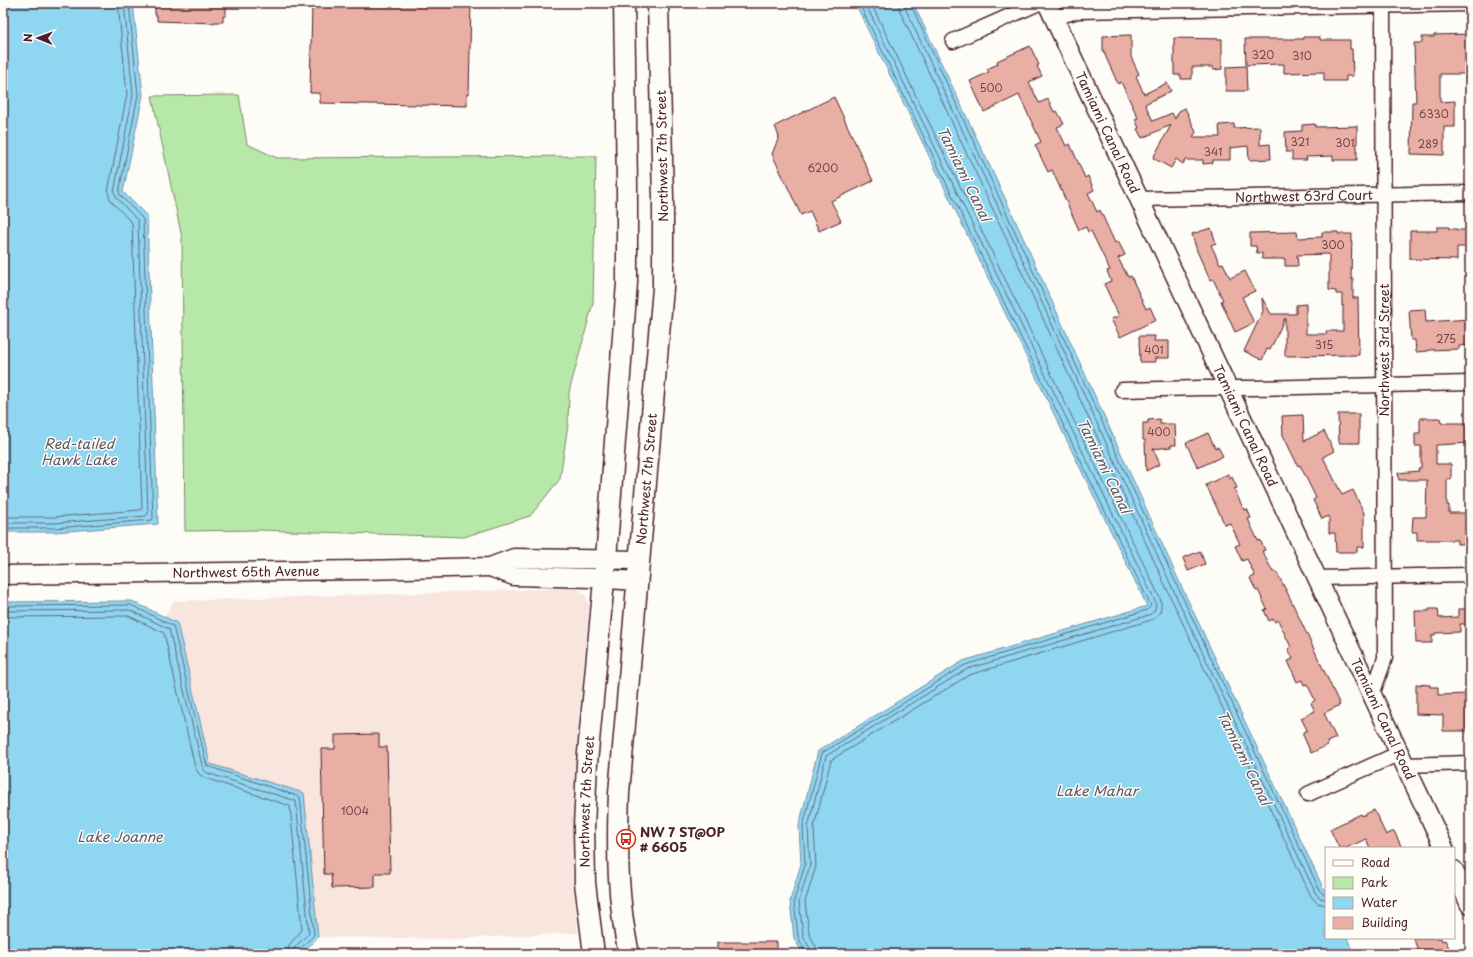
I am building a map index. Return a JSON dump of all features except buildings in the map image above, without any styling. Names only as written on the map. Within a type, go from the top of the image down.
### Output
[{"type":"main road","name":"Northwest 7th Street","points":[[594,954],[585,883],[584,827],[587,763],[606,559],[628,283],[624,3]]},
{"type":"main road","name":"Northwest 7th Street","points":[[629,954],[620,890],[618,833],[619,793],[664,265],[658,3]]},
{"type":"street","points":[[953,41],[1039,3]]},
{"type":"street","points":[[1051,11],[1470,4]]},
{"type":"street","name":"Northwest 3rd Street","points":[[1372,695],[1385,658],[1385,194],[1383,5]]},
{"type":"street","name":"Tamiami Canal Road","points":[[1051,11],[1444,847]]},
{"type":"street","name":"Northwest 63rd Court","points":[[1139,199],[1470,193]]},
{"type":"street","points":[[1122,390],[1470,383]]},
{"type":"street","name":"Northwest 65th Avenue","points":[[3,575],[362,570],[490,566],[514,558],[639,560]]},
{"type":"street","name":"Northwest 65th Avenue","points":[[490,566],[514,576],[637,581]]},
{"type":"street","points":[[1317,578],[1470,575]]},
{"type":"street","points":[[1308,794],[1402,759],[1470,763]]},
{"type":"street","points":[[1455,872],[1470,905]]},
{"type":"shaded area","points":[[574,588],[580,590],[586,596],[589,606],[574,769],[572,874],[578,933],[451,939],[318,937],[304,793],[210,764],[177,623],[165,617],[174,601]]},
{"type":"green space","points":[[239,95],[247,144],[277,158],[596,156],[593,303],[569,392],[568,424],[560,479],[530,516],[464,537],[258,530],[185,531],[182,238],[152,96]]},
{"type":"water","name":"Red-tailed Hawk Lake","points":[[3,3],[133,3],[143,95],[123,192],[147,216],[158,524],[55,532],[3,532]]},
{"type":"water","name":"Lake Mahar","points":[[855,3],[913,3],[1010,209],[1184,592],[1325,892],[1325,939],[1347,939],[1354,954],[803,954],[794,938],[790,901],[801,864],[799,826],[818,751],[963,661],[1147,606]]},
{"type":"water","name":"Lake Joanne","points":[[132,601],[177,623],[210,764],[304,793],[318,937],[301,954],[3,954],[3,602]]},
{"type":"place","name":"NW 7 ST@OP # 6605","points":[[626,839]]},
{"type":"water label","name":"Tamiami Canal","points":[[964,174]]},
{"type":"water label","name":"Tamiami Canal","points":[[1104,466]]},
{"type":"water label","name":"Tamiami Canal","points":[[1244,758]]}]
